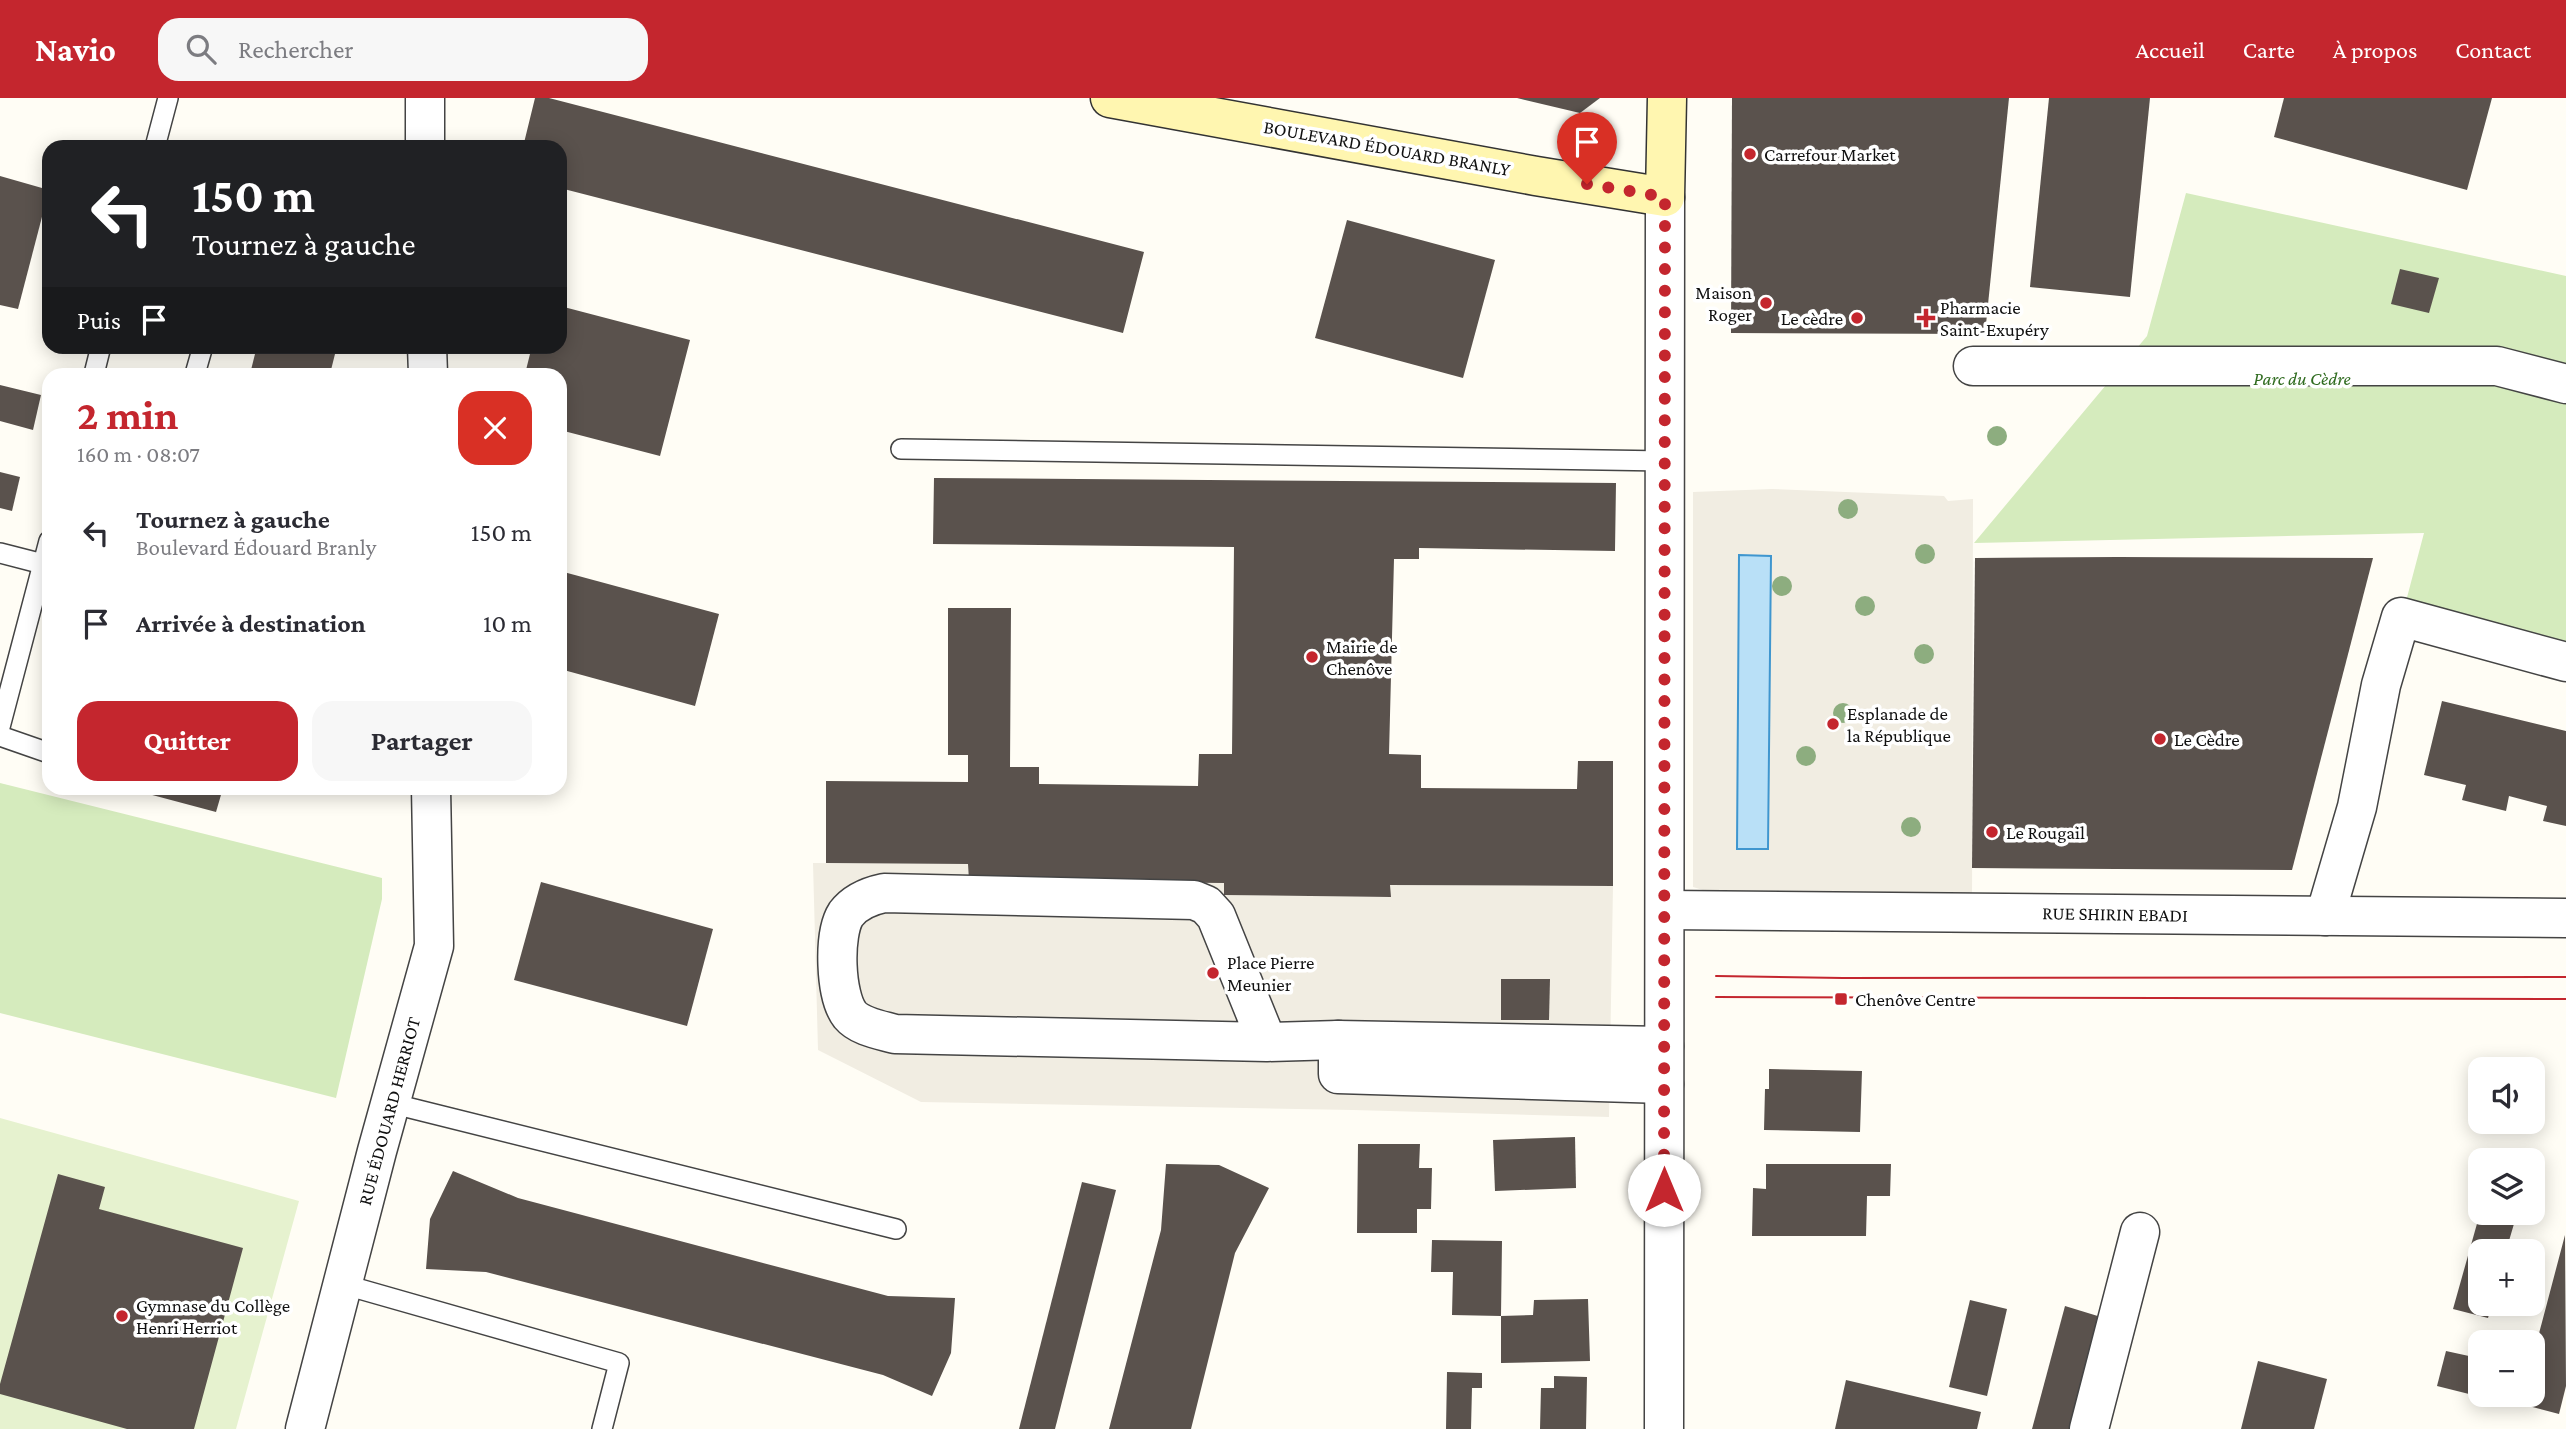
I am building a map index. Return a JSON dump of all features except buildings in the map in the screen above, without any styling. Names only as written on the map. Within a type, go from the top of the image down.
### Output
[{"type":"street","points":[[425,98],[425,140]]},
{"type":"street","name":"BOULEVARD ÉDOUARD BRANLY","points":[[1110,98],[1164,103],[1665,197]]},
{"type":"street","points":[[1664,1429],[1667,98]]},
{"type":"street","points":[[1973,366],[2497,366],[2566,384]]},
{"type":"street","points":[[2325,916],[2357,807],[2381,685],[2401,617],[2566,662]]},
{"type":"street","name":"RUE ÉDOUARD HERRIOT","points":[[305,1429],[390,1103],[434,947],[431,795]]},
{"type":"street","points":[[1267,1042],[1216,916],[1206,905],[1195,900],[884,893],[857,904],[848,911],[841,923],[838,985],[843,1001],[851,1015],[864,1024],[895,1034],[1267,1042],[1338,1040],[1664,1046]]},
{"type":"street","name":"RUE SHIRIN EBADI","points":[[1665,910],[2566,918]]},
{"type":"street","points":[[1338,1040],[1338,1074],[1664,1084]]},
{"type":"street","points":[[2089,1429],[2140,1232]]},
{"type":"lane","points":[[157,140],[168,98]]},
{"type":"lane","points":[[901,449],[1665,461]]},
{"type":"lane","points":[[0,553],[42,564]]},
{"type":"lane","points":[[0,727],[42,568]]},
{"type":"lane","points":[[0,736],[42,750]]},
{"type":"lane","points":[[390,1103],[896,1229]]},
{"type":"lane","points":[[342,1284],[619,1363],[602,1429]]},
{"type":"green space","name":"Parc du Cèdre","points":[[2186,193],[2566,276],[2566,647],[2405,605],[2424,533],[1974,543],[2147,336]]},
{"type":"green space","points":[[0,783],[382,878],[382,899],[336,1098],[0,1013]]},
{"type":"green space","points":[[0,1118],[299,1201],[236,1429],[0,1429]]},
{"type":"shaded area","name":"Esplanade de la République","points":[[1772,489],[1944,496],[1948,501],[1973,499],[1972,913],[1772,911],[1693,887],[1693,492]]},
{"type":"shaded area","name":"Place Pierre Meunier","points":[[813,863],[968,864],[969,880],[1224,883],[1224,895],[1390,897],[1390,885],[1613,886],[1609,1117],[921,1102],[818,1050]]},
{"type":"water","points":[[1739,555],[1771,556],[1768,849],[1737,849]]},
{"type":"tram line","points":[[1716,976],[2566,977]]},
{"type":"tram line","points":[[1716,997],[2566,999]]},
{"type":"place","name":"Carrefour Market","points":[[1750,154]]},
{"type":"place","name":"Maison Roger","points":[[1766,303]]},
{"type":"place","name":"Le cèdre","points":[[1857,318]]},
{"type":"place","name":"Pharmacie Saint-Exupéry","points":[[1926,318]]},
{"type":"place","name":"Mairie de Chenôve","points":[[1312,657]]},
{"type":"place","name":"Esplanade de la République","points":[[1833,724]]},
{"type":"place","name":"Le Cèdre","points":[[2160,739]]},
{"type":"place","name":"Le Rougail","points":[[1992,832]]},
{"type":"place","name":"Place Pierre Meunier","points":[[1213,973]]},
{"type":"place","name":"Chenôve Centre","points":[[1841,999]]},
{"type":"place","name":"Gymnase du Collège Henri Herriot","points":[[122,1316]]},
{"type":"route","points":[[1587,184],[1665,197],[1664,1190]]}]
